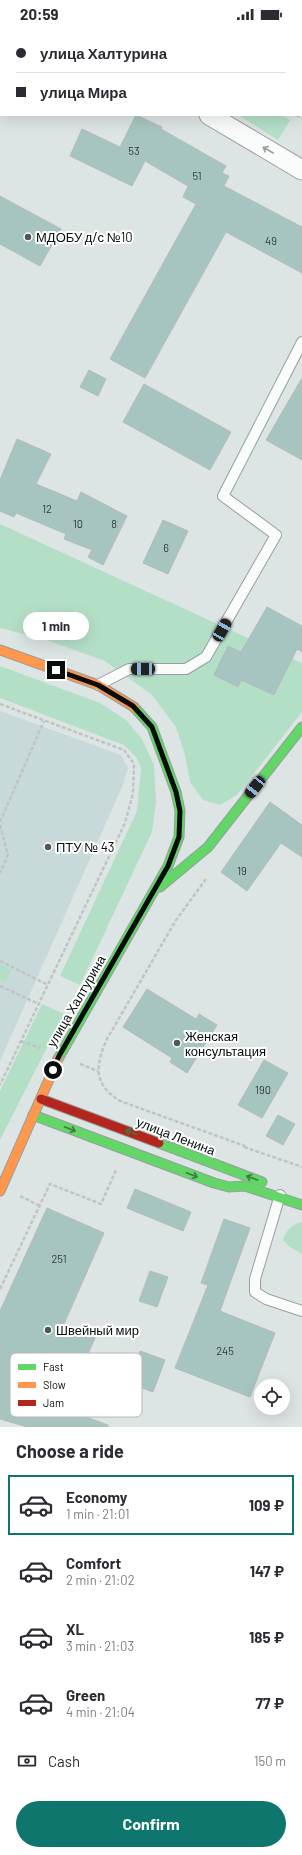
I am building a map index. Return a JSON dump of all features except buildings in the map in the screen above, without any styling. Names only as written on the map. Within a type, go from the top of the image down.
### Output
[{"type":"street","points":[[211,116],[302,170]]},
{"type":"street","name":"улица Халтурина","points":[[0,650],[98,685],[133,706],[152,727],[176,792],[180,811],[179,837],[168,866],[59,1056],[0,1191]]},
{"type":"street","name":"улица Халтурина","points":[[153,894],[208,847],[302,727]]},
{"type":"street","name":"улица Ленина","points":[[41,1099],[235,1172],[281,1193],[302,1197]]},
{"type":"street","points":[[34,1115],[214,1183],[229,1187],[244,1186],[281,1193],[302,1205]]},
{"type":"lane","points":[[98,685],[129,668],[186,669],[206,657],[276,535],[223,496],[302,342]]},
{"type":"lane","points":[[281,1193],[255,1279],[255,1292],[266,1299],[302,1312]]},
{"type":"path","points":[[0,704],[124,750],[134,764],[133,793],[125,823],[0,1085]]},
{"type":"path","points":[[0,822],[44,720]]},
{"type":"path","points":[[0,825],[8,856],[0,873]]},
{"type":"path","points":[[208,877],[176,920],[107,1040],[99,1057],[98,1071],[102,1086],[110,1095],[120,1101],[302,1167]]},
{"type":"path","points":[[0,961],[48,984]]},
{"type":"path","points":[[0,986],[39,1004]]},
{"type":"path","points":[[235,1172],[245,1146]]},
{"type":"path","points":[[0,1289],[50,1184],[101,1204],[116,1169]]},
{"type":"shaded area","name":"ПТУ № 43","points":[[0,711],[121,755],[128,768],[122,787],[0,1061]]},
{"type":"green space","points":[[240,116],[284,116],[290,120],[278,140]]},
{"type":"green space","points":[[0,524],[302,663],[302,712],[237,795],[220,805],[203,800],[190,782],[185,755],[176,727],[152,695],[105,661],[47,640],[0,628]]},
{"type":"green space","points":[[0,666],[100,703],[126,720],[142,739],[154,765],[156,802],[152,832],[80,985],[60,976],[137,811],[141,768],[136,757],[124,745],[0,698]]},
{"type":"green space","points":[[0,964],[12,969],[6,982],[0,980]]},
{"type":"green space","points":[[42,1004],[64,1014],[0,1140],[0,1091]]},
{"type":"green space","points":[[302,1222],[302,1254],[290,1247],[283,1240],[290,1228]]},
{"type":"traffic: fast","points":[[58,1059],[168,866],[179,837],[180,811],[176,792],[152,727],[134,707]]},
{"type":"traffic: fast","points":[[160,887],[208,847],[302,727]]},
{"type":"traffic: fast","points":[[33,1115],[214,1183],[229,1187],[245,1186],[302,1205]]},
{"type":"traffic: fast","points":[[159,1143],[262,1182]]},
{"type":"traffic: slow","points":[[0,650],[98,685],[134,707]]},
{"type":"traffic: slow","points":[[0,1191],[58,1059]]},
{"type":"traffic: jam","points":[[41,1099],[159,1143]]},
{"type":"place","name":"МДОБУ д/с №10","points":[[28,237]]},
{"type":"place","name":"ПТУ № 43","points":[[48,847]]},
{"type":"place","name":"Женская консультация","points":[[177,1043]]},
{"type":"place","name":"Швейный мир","points":[[48,1330]]},
{"type":"route","points":[[53,1070],[59,1056],[168,866],[179,837],[180,811],[176,792],[152,727],[133,706],[98,685],[56,670]]}]
